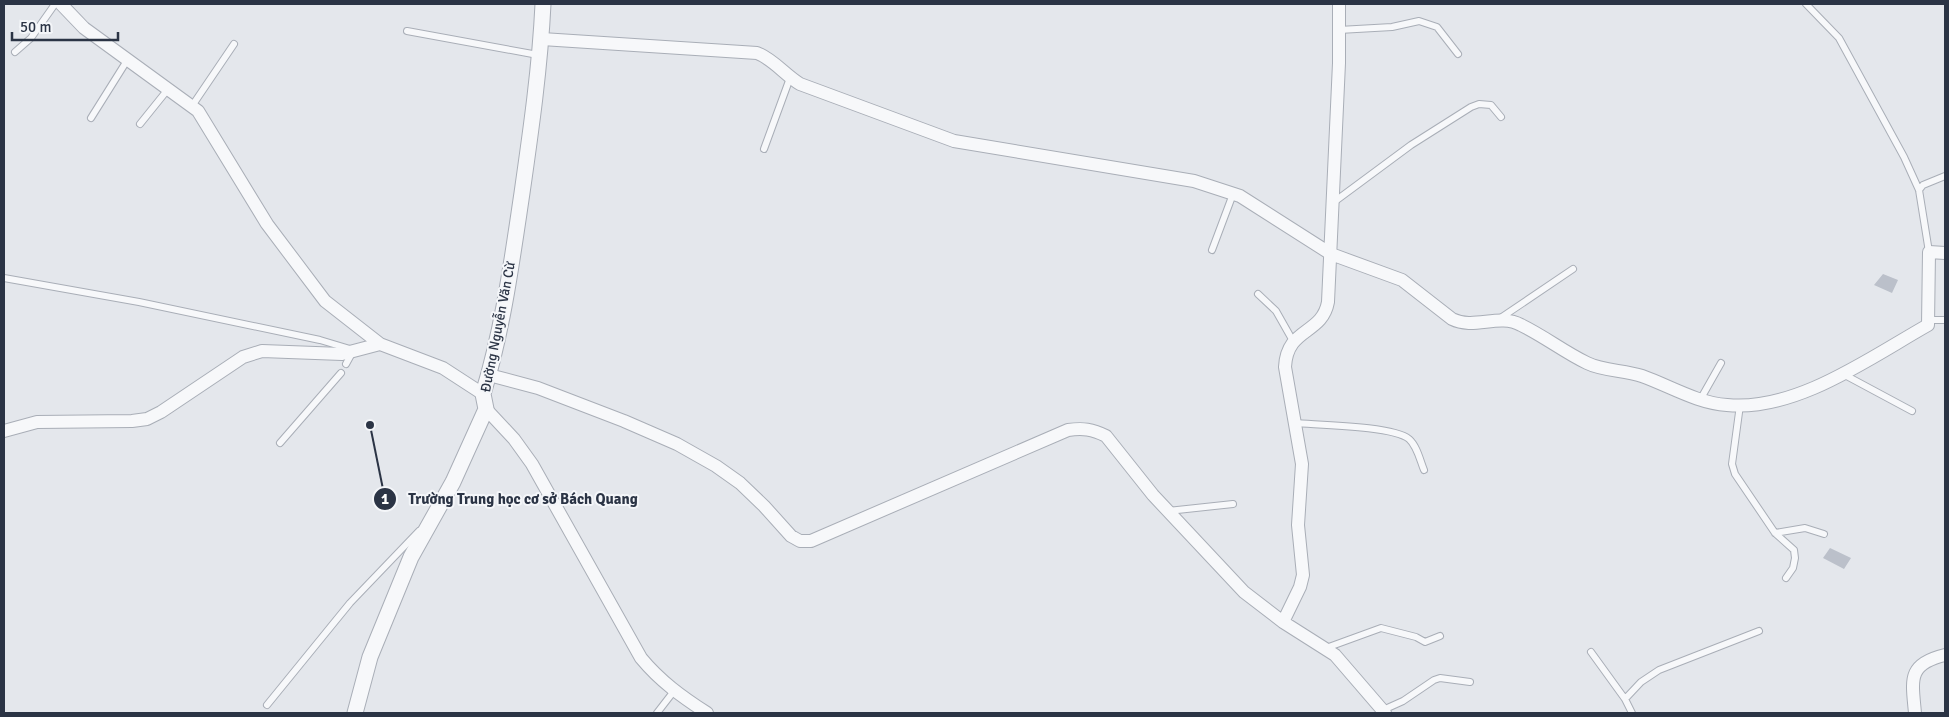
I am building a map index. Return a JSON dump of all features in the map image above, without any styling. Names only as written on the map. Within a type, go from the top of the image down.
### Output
[{"type":"street","points":[[61,4],[84,28],[169,88],[192,106],[206,121],[267,224],[325,301],[380,344],[443,368],[484,402],[532,464],[640,658],[674,691],[707,713]]},
{"type":"street","name":"Đường Nguyễn Văn Cừ","points":[[354,713],[377,639],[411,558],[453,482],[484,402],[517,223],[540,56],[543,4]]},
{"type":"street","points":[[1283,622],[1300,587],[1303,575],[1298,525],[1302,464],[1285,367],[1288,346],[1321,320],[1326,312],[1331,254],[1339,4]]},
{"type":"street","points":[[542,39],[757,53],[766,56],[790,78],[800,84],[954,141],[1194,181],[1233,194],[1331,254],[1402,280],[1461,324],[1507,320],[1520,324],[1588,364],[1642,376],[1700,400],[1728,406],[1783,398],[1819,385],[1842,374],[1928,324],[1929,252],[1945,253]]},
{"type":"street","points":[[4,431],[23,424],[37,422],[132,421],[147,419],[162,412],[244,357],[262,352],[352,356],[380,344]]},
{"type":"street","points":[[489,375],[538,388],[624,421],[677,444],[716,466],[740,483],[791,536],[800,541],[811,540],[1068,430],[1082,428],[1095,430],[1106,436],[1168,511],[1244,592],[1283,622],[1326,648],[1343,663],[1384,712]]},
{"type":"street","points":[[1915,713],[1913,683],[1915,671],[1922,663],[1945,655]]},
{"type":"lane","points":[[15,52],[32,38],[55,4]]},
{"type":"lane","points":[[1806,4],[1839,38],[1879,109],[1919,190],[1929,252]]},
{"type":"lane","points":[[1339,30],[1382,28],[1419,21],[1437,27],[1458,54]]},
{"type":"lane","points":[[407,31],[540,56]]},
{"type":"lane","points":[[192,106],[234,44]]},
{"type":"lane","points":[[91,118],[128,59]]},
{"type":"lane","points":[[764,149],[790,78]]},
{"type":"lane","points":[[140,124],[169,88]]},
{"type":"lane","points":[[1333,202],[1411,145],[1471,107],[1479,104],[1491,105],[1501,117]]},
{"type":"lane","points":[[1919,190],[1923,186],[1945,176]]},
{"type":"lane","points":[[1212,250],[1233,194]]},
{"type":"lane","points":[[1496,321],[1573,269]]},
{"type":"lane","points":[[4,278],[138,302],[320,340],[352,356]]},
{"type":"lane","points":[[1258,294],[1276,311],[1293,341]]},
{"type":"lane","points":[[1929,320],[1945,320]]},
{"type":"lane","points":[[1700,400],[1721,363]]},
{"type":"lane","points":[[280,443],[341,373]]},
{"type":"lane","points":[[1842,374],[1912,411]]},
{"type":"lane","points":[[1740,405],[1732,464],[1735,474],[1774,533],[1794,550],[1793,568],[1786,578]]},
{"type":"lane","points":[[1295,423],[1356,428],[1402,435],[1410,440],[1424,470]]},
{"type":"lane","points":[[1168,511],[1233,504]]},
{"type":"lane","points":[[267,705],[350,603],[436,514]]},
{"type":"lane","points":[[1774,533],[1805,528],[1824,534]]},
{"type":"lane","points":[[1326,648],[1381,628],[1398,631],[1425,642],[1440,636]]},
{"type":"lane","points":[[1625,699],[1641,682],[1659,670],[1759,631]]},
{"type":"lane","points":[[1591,652],[1625,699],[1632,713]]},
{"type":"lane","points":[[1384,712],[1434,680],[1440,678],[1470,682]]},
{"type":"lane","points":[[657,713],[674,691]]},
{"type":"building","points":[[1883,274],[1898,280],[1892,293],[1874,285]]},
{"type":"building","points":[[1830,548],[1851,558],[1844,569],[1823,558]]},
{"type":"place","name":"Trường Trung học cơ sở Bách Quang","points":[[370,425]]}]
